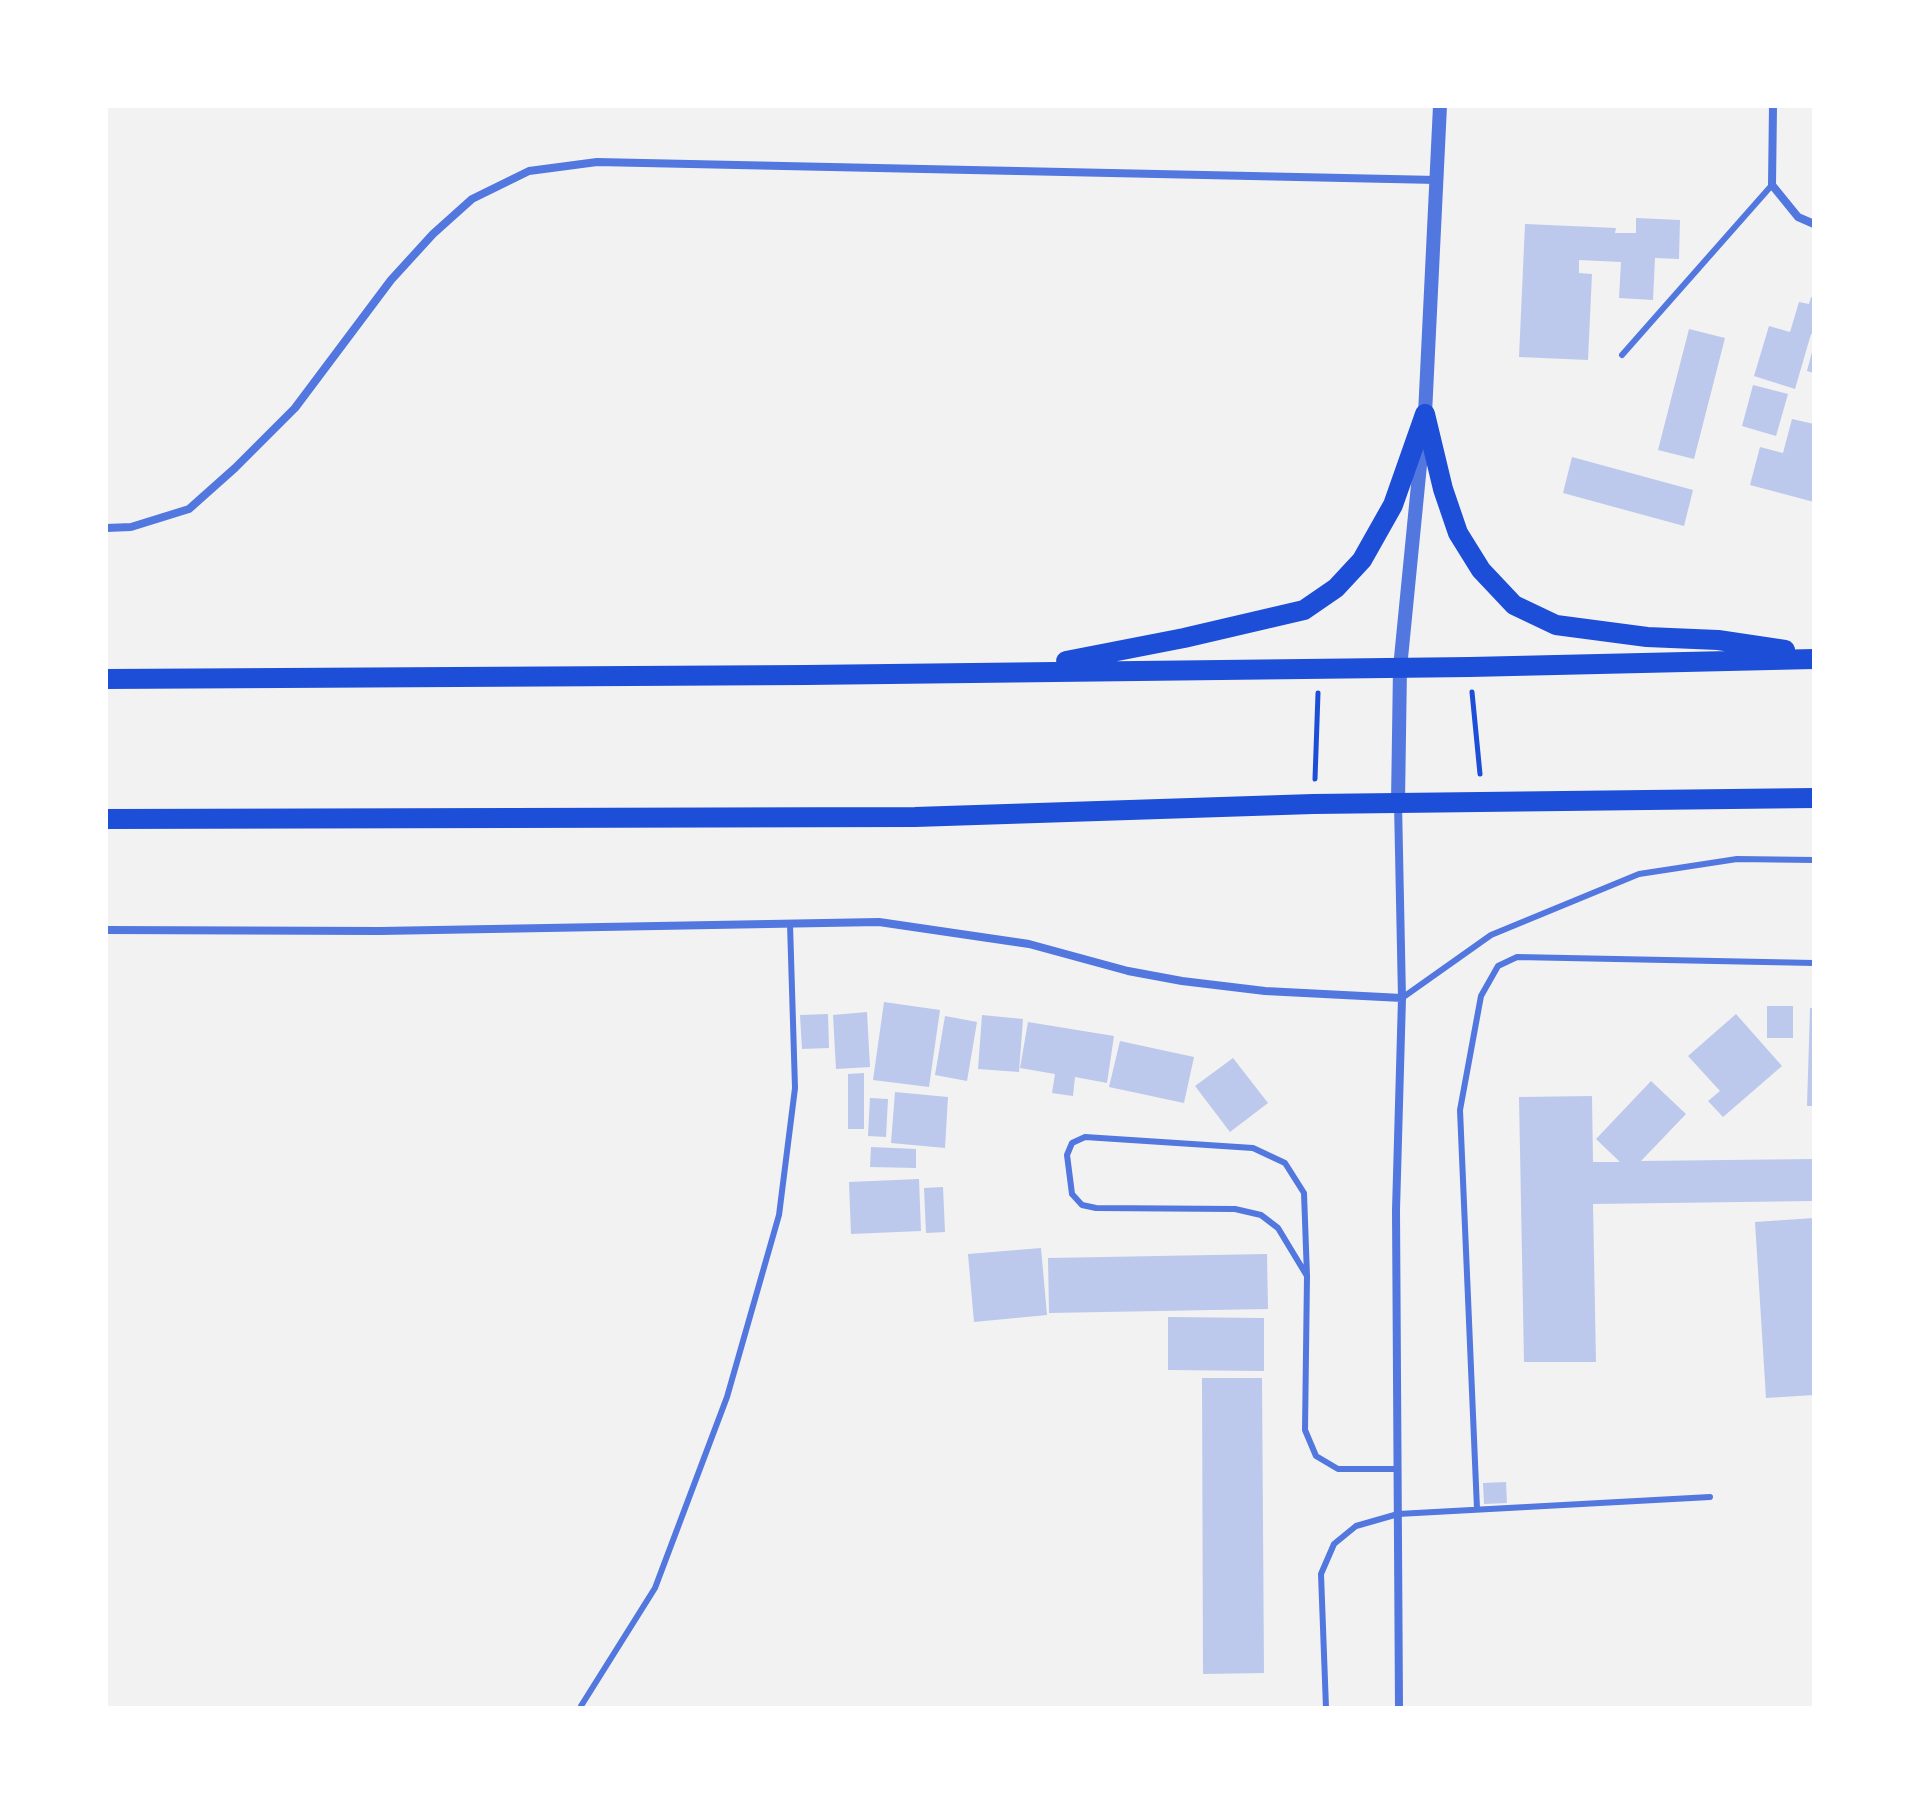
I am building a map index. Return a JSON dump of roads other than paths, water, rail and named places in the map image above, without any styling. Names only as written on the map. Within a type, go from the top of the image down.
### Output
[{"type":"main road","points":[[1425,414],[1443,489],[1458,533],[1481,570],[1514,605],[1556,625],[1647,637],[1718,640],[1814,657]]},
{"type":"main road","points":[[1015,671],[1184,638],[1304,610],[1336,588],[1362,560],[1393,505],[1425,414]]},
{"type":"main road","points":[[106,679],[1400,668],[1814,657]]},
{"type":"main road","points":[[106,819],[915,817],[1398,802],[1814,798]]},
{"type":"street","points":[[1399,1708],[1396,1210],[1402,998],[1398,802],[1400,668],[1425,414],[1440,106]]},
{"type":"street","points":[[1773,106],[1772,185],[1798,217],[1814,224]]},
{"type":"street","points":[[106,528],[131,527],[189,509],[295,408],[391,280],[433,234],[472,199],[529,171],[597,162],[1437,180]]},
{"type":"street","points":[[106,930],[380,931],[879,922],[1029,944],[1128,971],[1182,981],[1265,991],[1402,998]]},
{"type":"lane","points":[[1622,355],[1772,185]]},
{"type":"lane","points":[[1402,998],[1491,935],[1639,874],[1737,859],[1814,860]]},
{"type":"lane","points":[[581,1706],[655,1588],[727,1397],[779,1215],[795,1088],[790,924]]},
{"type":"lane","points":[[1477,1509],[1460,1110],[1481,996],[1498,966],[1517,957],[1814,963]]},
{"type":"lane","points":[[1307,1276],[1278,1228],[1261,1215],[1235,1209],[1096,1208],[1082,1205],[1072,1194],[1067,1155],[1072,1143],[1085,1137],[1253,1148],[1285,1163],[1304,1193],[1307,1276],[1305,1430],[1316,1456],[1338,1469],[1397,1469]]},
{"type":"lane","points":[[1326,1708],[1321,1574],[1334,1544],[1356,1526],[1398,1514],[1710,1497]]}]
